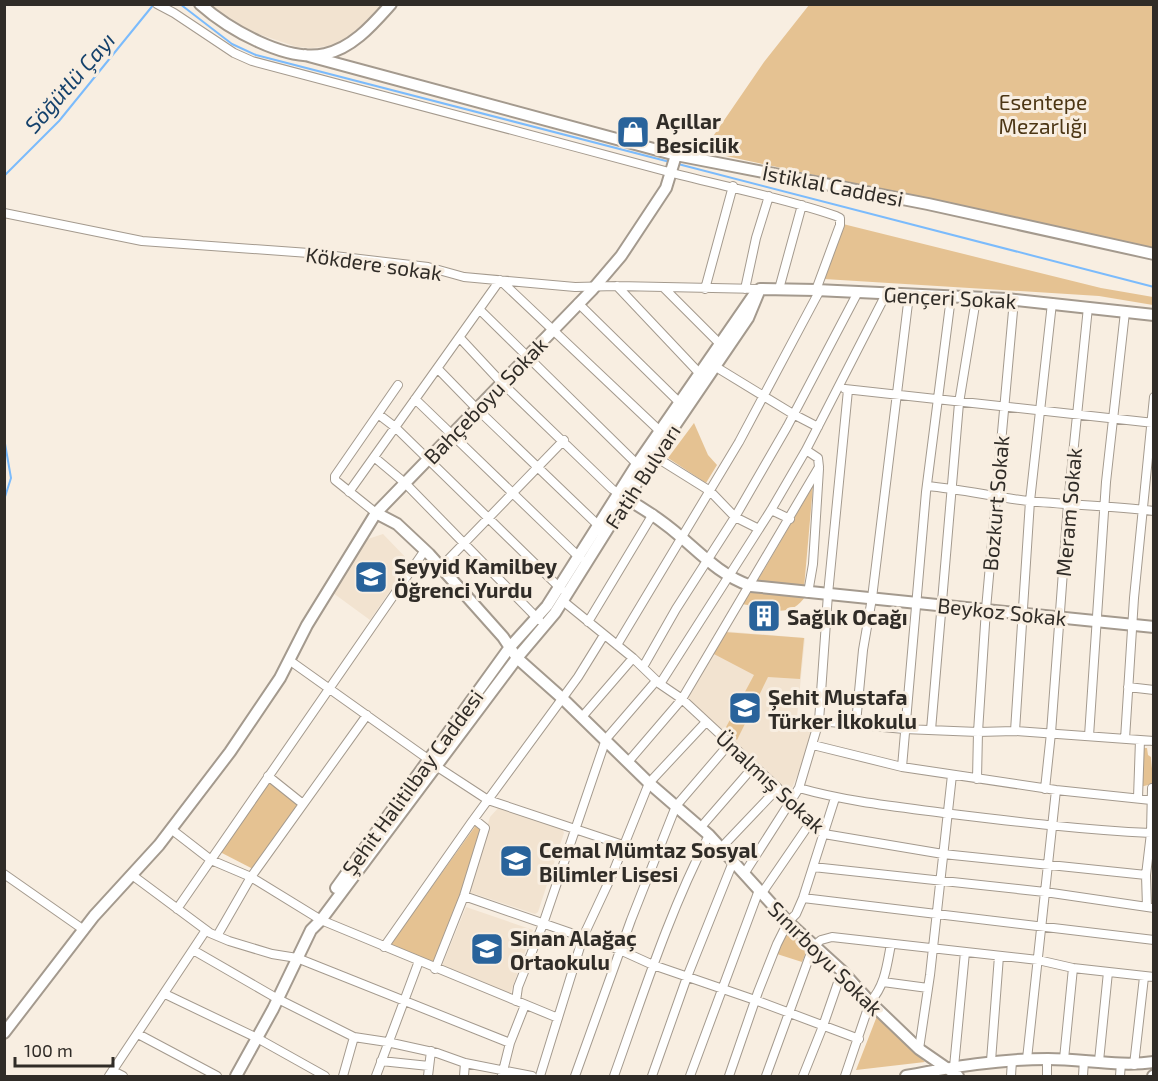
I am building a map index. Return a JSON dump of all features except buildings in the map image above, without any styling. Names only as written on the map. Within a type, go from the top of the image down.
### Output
[{"type":"street","points":[[156,4],[174,13],[234,53],[252,61],[732,186],[840,218],[840,225],[818,290],[764,396],[617,645]]},
{"type":"street","name":"İstiklal Caddesi","points":[[200,4],[221,22],[255,40],[675,157],[928,204],[1154,254]]},
{"type":"street","points":[[305,55],[325,54],[345,46],[366,31],[391,4]]},
{"type":"street","name":"Bahçeboyu Sokak","points":[[4,1034],[84,930],[171,829],[230,752],[280,678],[307,625],[376,513],[453,435],[621,256],[666,188],[675,157]]},
{"type":"street","points":[[705,288],[732,186]]},
{"type":"street","points":[[745,289],[756,238],[769,196]]},
{"type":"street","points":[[779,289],[802,205]]},
{"type":"street","name":"Kökdere sokak","points":[[4,213],[142,241],[309,253],[428,267],[464,277],[575,287],[745,289]]},
{"type":"street","points":[[349,492],[500,280],[663,434]]},
{"type":"street","points":[[617,286],[703,377]]},
{"type":"street","points":[[664,288],[723,347]]},
{"type":"street","name":"Gençeri Sokak","points":[[745,289],[818,290],[1014,300],[1154,315]]},
{"type":"street","points":[[703,377],[716,367],[738,316],[759,290]]},
{"type":"street","points":[[643,667],[676,609],[735,517],[840,329],[858,292]]},
{"type":"street","points":[[516,1001],[518,987],[543,924],[606,739],[658,682],[771,510],[806,450],[886,294]]},
{"type":"street","points":[[856,723],[863,650],[872,598],[909,295]]},
{"type":"street","points":[[902,767],[927,486],[936,400],[951,297]]},
{"type":"street","points":[[931,730],[959,403],[976,299]]},
{"type":"street","name":"Bozkurt Sokak","points":[[977,778],[986,609],[1014,300]]},
{"type":"street","points":[[578,303],[683,406]]},
{"type":"street","points":[[1015,731],[1030,501],[1052,303]]},
{"type":"street","name":"Meram Sokak","points":[[1045,789],[1068,504],[1088,307]]},
{"type":"street","points":[[480,310],[640,467]]},
{"type":"street","points":[[1089,736],[1105,506],[1125,312]]},
{"type":"street","points":[[460,339],[501,382],[623,496]]},
{"type":"street","points":[[518,658],[541,621],[547,606],[563,594],[640,467],[723,347]]},
{"type":"street","points":[[716,367],[818,427]]},
{"type":"street","points":[[438,369],[602,529]]},
{"type":"street","points":[[376,513],[335,480],[335,476],[398,385]]},
{"type":"street","points":[[838,388],[1152,423]]},
{"type":"street","points":[[744,874],[799,788],[819,721],[828,594],[848,390]]},
{"type":"street","points":[[1125,739],[1142,510],[1154,397]]},
{"type":"street","points":[[415,399],[582,560]]},
{"type":"street","name":"Ünalmış Sokak","points":[[378,414],[395,427],[489,519],[588,622],[633,658],[658,682],[682,699],[824,834],[944,854],[1146,875]]},
{"type":"street","name":"Fatih Bulvarı","points":[[640,467],[654,456],[663,434]]},
{"type":"street","points":[[441,567],[564,440]]},
{"type":"street","points":[[806,450],[818,458],[819,467],[808,593]]},
{"type":"street","points":[[654,456],[710,491],[735,517],[759,529]]},
{"type":"street","points":[[374,457],[405,483],[541,621]]},
{"type":"street","points":[[628,762],[682,699],[751,586],[819,467]]},
{"type":"street","points":[[927,486],[1030,501],[1154,512]]},
{"type":"street","name":"Beykoz Sokak","points":[[623,496],[653,514],[707,561],[729,576],[751,586],[1154,627]]},
{"type":"street","points":[[771,510],[790,519]]},
{"type":"street","name":"Sınırboyu Sokak","points":[[376,513],[397,524],[425,550],[466,594],[518,658],[606,739],[649,783],[705,831],[788,922],[842,971],[870,1002],[919,1049],[953,1071]]},
{"type":"street","points":[[588,622],[653,514]]},
{"type":"street","points":[[177,909],[425,550]]},
{"type":"street","name":"Şehit Halitilbay Caddesi","points":[[236,1077],[278,999],[310,930],[321,920],[432,763],[510,647],[541,621]]},
{"type":"street","points":[[384,947],[562,698],[604,635]]},
{"type":"street","name":"Şehit Halitilbay Caddesi","points":[[432,763],[518,658]]},
{"type":"street","points":[[582,717],[633,658]]},
{"type":"street","points":[[289,660],[432,763],[488,800],[623,845]]},
{"type":"street","points":[[1128,687],[1154,690]]},
{"type":"street","points":[[217,936],[251,877],[367,715]]},
{"type":"street","points":[[819,721],[904,729],[1015,731],[1154,741]]},
{"type":"street","points":[[540,1077],[583,938],[649,783],[706,722]]},
{"type":"street","points":[[1138,798],[1140,740]]},
{"type":"street","points":[[575,1077],[620,950],[676,806],[730,744]]},
{"type":"street","points":[[813,745],[902,767],[1045,789],[1151,800]]},
{"type":"street","points":[[614,1077],[653,965],[705,831],[754,766]]},
{"type":"street","points":[[919,1049],[933,949],[952,775]]},
{"type":"street","points":[[268,776],[303,804]]},
{"type":"street","points":[[720,849],[778,788]]},
{"type":"street","points":[[799,788],[835,798],[1095,831],[1152,827]]},
{"type":"street","points":[[813,867],[1045,892],[1150,907],[1150,892],[1146,875],[1151,855],[1153,788],[1139,788]]},
{"type":"street","points":[[1027,1059],[1056,790]]},
{"type":"street","points":[[729,1077],[777,944],[788,922],[796,915],[803,898],[835,798]]},
{"type":"street","points":[[435,969],[464,896],[485,828],[474,819]]},
{"type":"street","points":[[690,1077],[760,891],[810,823]]},
{"type":"street","points":[[171,829],[211,860],[251,877],[321,920],[558,1018]]},
{"type":"street","points":[[652,1077],[687,977],[733,862]]},
{"type":"street","points":[[4,874],[84,930]]},
{"type":"street","points":[[132,875],[217,936],[272,954],[297,958],[510,1043]]},
{"type":"street","points":[[464,896],[620,950],[653,965],[859,1039]]},
{"type":"street","points":[[803,898],[1154,940]]},
{"type":"street","points":[[123,1077],[111,1074],[206,930]]},
{"type":"street","points":[[766,1077],[802,974],[815,945],[821,940],[832,938],[1038,960],[1073,968],[1154,977]]},
{"type":"street","points":[[845,1077],[870,1002],[877,995],[883,982],[891,944]]},
{"type":"street","points":[[193,950],[278,999],[354,1037],[431,1052],[502,1074],[532,1077]]},
{"type":"street","points":[[953,1071],[965,952]]},
{"type":"street","points":[[991,1061],[999,956]]},
{"type":"street","points":[[376,1077],[387,1042],[419,962]]},
{"type":"street","points":[[1064,1059],[1073,968]]},
{"type":"street","points":[[803,1077],[842,971]]},
{"type":"street","points":[[1100,1061],[1108,972]]},
{"type":"street","points":[[1134,1065],[1144,977]]},
{"type":"street","points":[[883,982],[928,988]]},
{"type":"street","points":[[165,994],[257,1038],[325,1077]]},
{"type":"street","points":[[502,1074],[510,1043],[525,1005]]},
{"type":"street","points":[[138,1034],[217,1077]]},
{"type":"street","points":[[343,1077],[354,1037]]},
{"type":"street","points":[[428,1077],[431,1052]]},
{"type":"street","points":[[1047,1059],[1047,1077]]},
{"type":"street","points":[[906,1077],[953,1071],[991,1061],[1064,1059],[1134,1065],[1154,1062]]},
{"type":"street","points":[[1011,1077],[1012,1060]]},
{"type":"street","points":[[1083,1077],[1084,1060]]},
{"type":"street","points":[[381,1061],[429,1066]]},
{"type":"street","points":[[464,1077],[465,1063]]},
{"type":"street","points":[[1120,1077],[1121,1064]]},
{"type":"shaded area","points":[[210,5],[384,5],[353,36],[335,45],[312,48],[297,47],[247,30]]},
{"type":"shaded area","name":"Seyyid Kamilbey Öğrenci Yurdu","points":[[383,534],[410,562],[370,620],[333,593],[368,539]]},
{"type":"shaded area","name":"Şehit Mustafa Türker İlkokulu","points":[[722,631],[805,638],[797,717],[813,719],[808,750],[789,795],[682,699]]},
{"type":"shaded area","name":"Cemal Mümtaz Sosyal Bilimler Lisesi","points":[[499,807],[562,828],[564,833],[538,912],[535,914],[468,890],[490,817]]},
{"type":"shaded area","name":"Sinan Alağaç Ortaokulu","points":[[466,907],[533,930],[510,994],[441,968]]},
{"type":"green space","name":"Esentepe Mezarlığı","points":[[809,5],[1153,5],[1153,248],[703,151],[764,62]]},
{"type":"green space","points":[[843,224],[1101,288],[1153,297],[1153,305],[1099,296],[824,279]]},
{"type":"green space","points":[[694,423],[708,455],[717,465],[706,483],[668,458]]},
{"type":"green space","points":[[813,486],[804,588],[756,583]]},
{"type":"green space","points":[[753,586],[806,595],[793,608],[785,610],[769,610],[742,604]]},
{"type":"green space","points":[[724,632],[804,638],[800,679],[768,677],[737,740],[725,729],[754,675],[712,653]]},
{"type":"green space","points":[[1141,748],[1147,748],[1148,755],[1151,757],[1153,778],[1152,784],[1140,787]]},
{"type":"green space","points":[[270,779],[300,804],[253,869],[220,852]]},
{"type":"green space","points":[[479,821],[486,827],[436,963],[390,945]]},
{"type":"green space","points":[[790,930],[809,945],[802,962],[777,954],[786,933]]},
{"type":"green space","points":[[877,1016],[925,1062],[856,1070]]},
{"type":"waterway","name":"Söğütlü Çayı","points":[[4,176],[59,121],[154,4]]},
{"type":"waterway","points":[[180,4],[232,44],[256,55],[670,162]]},
{"type":"waterway","points":[[678,164],[1154,287]]},
{"type":"waterway","name":"Söğütlü Çayı","points":[[4,438],[11,478],[4,500]]},
{"type":"place","name":"Açıllar Besicilik","points":[[633,132]]},
{"type":"place","name":"Seyyid Kamilbey Öğrenci Yurdu","points":[[371,577]]},
{"type":"place","name":"Sağlık Ocağı","points":[[764,616]]},
{"type":"place","name":"Şehit Mustafa Türker İlkokulu","points":[[745,708]]},
{"type":"place","name":"Cemal Mümtaz Sosyal Bilimler Lisesi","points":[[516,861]]},
{"type":"place","name":"Sinan Alağaç Ortaokulu","points":[[487,949]]}]
